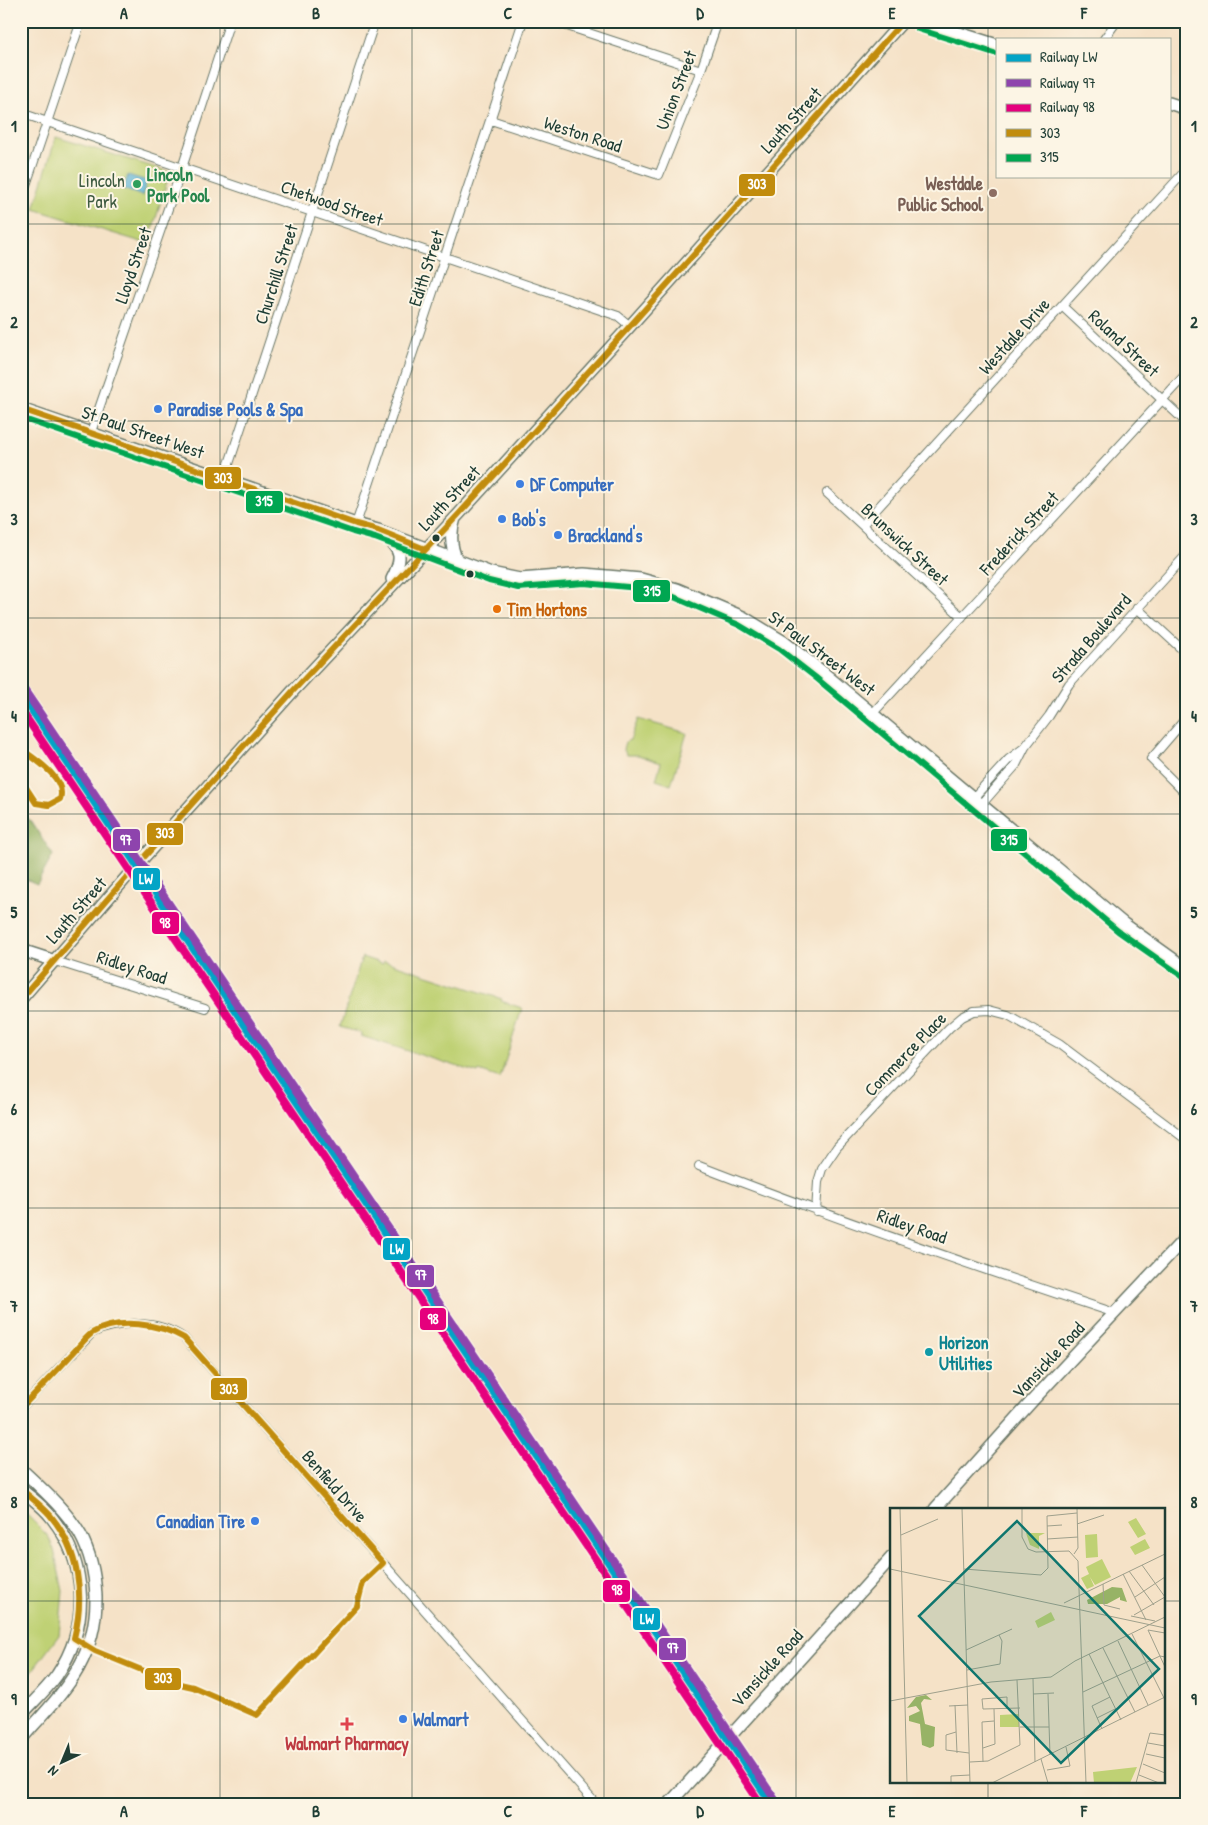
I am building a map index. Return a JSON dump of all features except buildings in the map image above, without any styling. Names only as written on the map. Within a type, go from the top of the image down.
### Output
[{"type":"main road","name":"Louth Street","points":[[21,999],[255,733],[630,326],[903,21]]},
{"type":"main road","points":[[921,21],[996,45]]},
{"type":"main road","points":[[939,21],[949,29]]},
{"type":"main road","points":[[1170,103],[1187,109]]},
{"type":"main road","name":"St Paul Street West","points":[[21,409],[378,530],[491,573],[520,579],[584,574],[640,579],[677,589],[743,618],[784,642],[872,713],[1124,924],[1187,969]]},
{"type":"main road","points":[[455,518],[451,532],[451,544],[457,560]]},
{"type":"main road","points":[[378,530],[394,544],[400,559],[400,565],[381,598]]},
{"type":"main road","name":"Ridley Road","points":[[21,950],[55,961]]},
{"type":"main road","name":"Vansickle Road","points":[[936,1508],[1033,1400],[1187,1236]]},
{"type":"main road","points":[[21,1469],[61,1508],[80,1534],[89,1556],[95,1581],[96,1610],[90,1644],[72,1678],[63,1691],[21,1738]]},
{"type":"main road","points":[[21,1489],[52,1516],[67,1540],[75,1560],[80,1582],[81,1608],[79,1624],[65,1661],[56,1676],[21,1715]]},
{"type":"main road","name":"Vansickle Road","points":[[669,1804],[890,1559]]},
{"type":"street","points":[[21,200],[81,21]]},
{"type":"street","name":"Lloyd Street","points":[[91,432],[182,168],[230,21]]},
{"type":"street","name":"Churchill Street","points":[[224,479],[375,21]]},
{"type":"street","name":"Edith Street","points":[[356,524],[523,21]]},
{"type":"street","points":[[552,21],[701,70]]},
{"type":"street","name":"Union Street","points":[[662,169],[718,21]]},
{"type":"street","points":[[1105,38],[1117,21]]},
{"type":"street","name":"Chetwood Street","points":[[21,113],[618,316],[630,326]]},
{"type":"street","name":"Weston Road","points":[[491,120],[660,175],[662,169]]},
{"type":"street","name":"Westdale Drive","points":[[863,524],[1187,169]]},
{"type":"street","name":"Roland Street","points":[[1062,306],[1187,423]]},
{"type":"street","name":"Frederick Street","points":[[872,713],[1187,373]]},
{"type":"street","name":"Brunswick Street","points":[[827,493],[863,524],[962,617]]},
{"type":"street","name":"Strada Boulevard","points":[[977,802],[1016,765],[1068,684],[1187,554]]},
{"type":"street","points":[[1137,608],[1187,654]]},
{"type":"street","points":[[1187,717],[1151,759],[1187,795]]},
{"type":"street","name":"Ridley Road","points":[[55,961],[205,1008]]},
{"type":"street","name":"Commerce Place","points":[[816,1211],[818,1182],[822,1169],[837,1147],[949,1028],[962,1017],[974,1011],[989,1010],[1008,1015],[1059,1044],[1187,1140]]},
{"type":"street","name":"Ridley Road","points":[[699,1166],[816,1211],[1115,1314]]},
{"type":"street","name":"Benfield Drive","points":[[21,1408],[92,1334],[105,1328],[137,1323],[173,1330],[184,1338],[596,1804]]},
{"type":"green space","name":"Lincoln Park","points":[[56,137],[170,172],[148,244],[34,209]]},
{"type":"green space","points":[[638,719],[687,733],[671,785],[656,780],[661,763],[638,755],[627,755],[623,749],[625,742],[630,740]]},
{"type":"green space","points":[[21,816],[30,820],[53,855],[37,884],[21,877]]},
{"type":"green space","points":[[362,957],[383,964],[384,961],[502,999],[501,1001],[522,1008],[500,1078],[479,1071],[478,1073],[361,1036],[361,1033],[340,1027]]},
{"type":"green space","points":[[22,1510],[48,1536],[54,1550],[63,1591],[59,1635],[21,1686]]},
{"type":"water","points":[[128,175],[147,181],[142,196],[123,189]]},
{"type":"rail line","name":"97","points":[[21,685],[778,1804]]},
{"type":"rail line","name":"LW","points":[[21,694],[772,1804]]},
{"type":"rail line","name":"98","points":[[21,710],[761,1804]]},
{"type":"transit line","name":"303","points":[[21,999],[137,865],[293,691],[458,515],[903,21]]},
{"type":"transit line","name":"315","points":[[918,29],[994,53]]},
{"type":"transit line","name":"303","points":[[21,409],[378,530],[425,549]]},
{"type":"transit line","name":"315","points":[[21,418],[375,538],[489,581],[518,588],[584,583],[639,588],[674,597],[739,625],[779,649],[815,677],[1118,931],[1182,976]]},
{"type":"transit line","name":"303","points":[[21,749],[41,764],[54,777],[59,784],[60,799],[49,805],[36,803],[21,780]]},
{"type":"transit line","name":"303","points":[[21,1408],[84,1340],[102,1328],[114,1325],[139,1324],[174,1333],[184,1338],[383,1563],[363,1582],[357,1606],[257,1715],[193,1687],[171,1682],[95,1651],[74,1638],[79,1606],[79,1589],[77,1574],[68,1543],[50,1515],[21,1489]]},
{"type":"place","name":"Lincoln Park Pool","points":[[137,184]]},
{"type":"place","name":"Westdale Public School","points":[[993,193]]},
{"type":"place","name":"Paradise Pools & Spa","points":[[158,409]]},
{"type":"place","name":"DF Computer","points":[[520,484]]},
{"type":"place","name":"Bob's","points":[[502,519]]},
{"type":"place","name":"Brackland's","points":[[558,535]]},
{"type":"place","name":"Tim Hortons","points":[[497,609]]},
{"type":"place","name":"Horizon Utilities","points":[[929,1352]]},
{"type":"place","name":"Canadian Tire","points":[[255,1521]]},
{"type":"place","name":"Walmart","points":[[403,1719]]},
{"type":"place","name":"Walmart Pharmacy","points":[[347,1724]]}]
